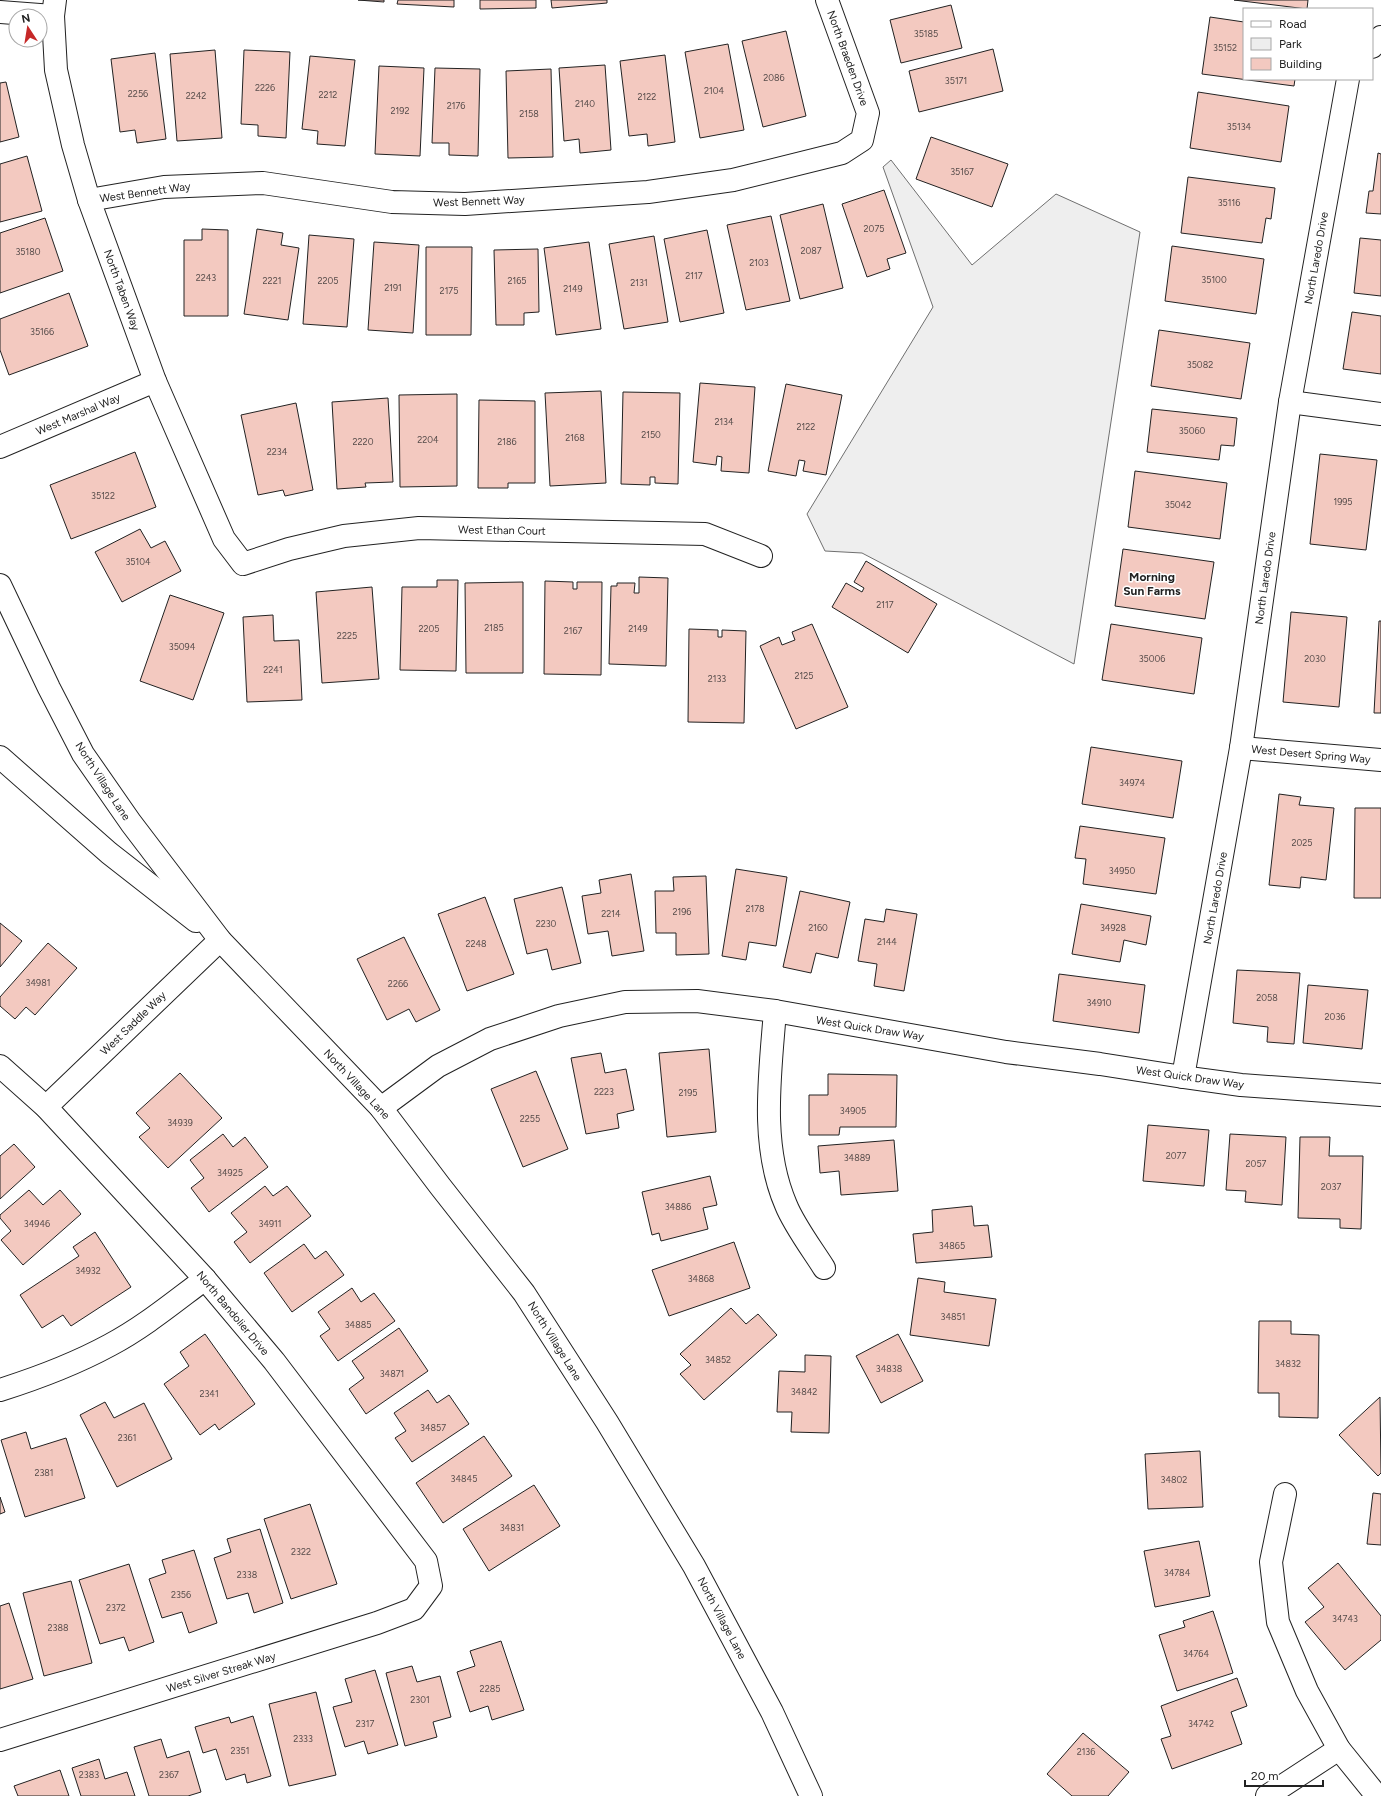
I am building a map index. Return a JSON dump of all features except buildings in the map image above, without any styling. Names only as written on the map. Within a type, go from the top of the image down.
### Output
[{"type":"street","name":"North Braeden Drive","points":[[827,0],[868,113],[862,140]]},
{"type":"street","points":[[0,12],[54,8]]},
{"type":"street","name":"North Taben Way","points":[[54,8],[56,70],[73,145],[89,200],[155,381],[224,539],[243,564]]},
{"type":"street","points":[[1373,46],[1381,37]]},
{"type":"street","name":"North Laredo Drive","points":[[1184,1077],[1241,748],[1290,402],[1348,80]]},
{"type":"street","name":"West Bennett Way","points":[[89,200],[164,187],[264,183],[392,202],[466,204],[648,192],[733,180],[842,153],[862,140]]},
{"type":"street","name":"West Marshal Way","points":[[0,447],[155,381]]},
{"type":"street","points":[[1290,402],[1381,414]]},
{"type":"street","name":"West Ethan Court","points":[[243,564],[289,549],[344,536],[419,528],[705,534],[761,556]]},
{"type":"street","name":"North Village Lane","points":[[0,586],[48,688],[84,754],[131,823],[220,940],[381,1108],[524,1293],[606,1422],[694,1566],[772,1712],[811,1796]]},
{"type":"street","name":"West Desert Spring Way","points":[[1241,748],[1381,760]]},
{"type":"street","name":"North Village Lane","points":[[0,757],[108,853],[220,940]]},
{"type":"street","name":"West Saddle Way","points":[[46,1107],[220,940]]},
{"type":"street","name":"West Quick Draw Way","points":[[381,1108],[438,1066],[483,1042],[559,1016],[625,1002],[697,1001],[775,1012],[1006,1052],[1242,1085],[1381,1095]]},
{"type":"street","points":[[775,1012],[770,1082],[771,1154],[786,1206],[824,1268]]},
{"type":"street","name":"North Bandolier Drive","points":[[0,1066],[46,1107],[206,1279],[274,1361],[426,1562],[431,1586]]},
{"type":"street","points":[[0,1390],[46,1375],[110,1346],[146,1323],[206,1279]]},
{"type":"street","points":[[1285,1494],[1271,1562],[1278,1622],[1307,1691],[1339,1749],[1377,1796]]},
{"type":"street","name":"West Silver Streak Way","points":[[0,1740],[378,1623],[414,1609],[431,1586]]},
{"type":"street","points":[[1267,1796],[1339,1749]]},
{"type":"green space","points":[[891,160],[972,265],[1056,194],[1140,232],[1074,664],[862,553],[825,551],[807,514],[933,307],[883,167]]},
{"type":"district","name":"Morning Sun Farms","points":[[1152,584]]}]
